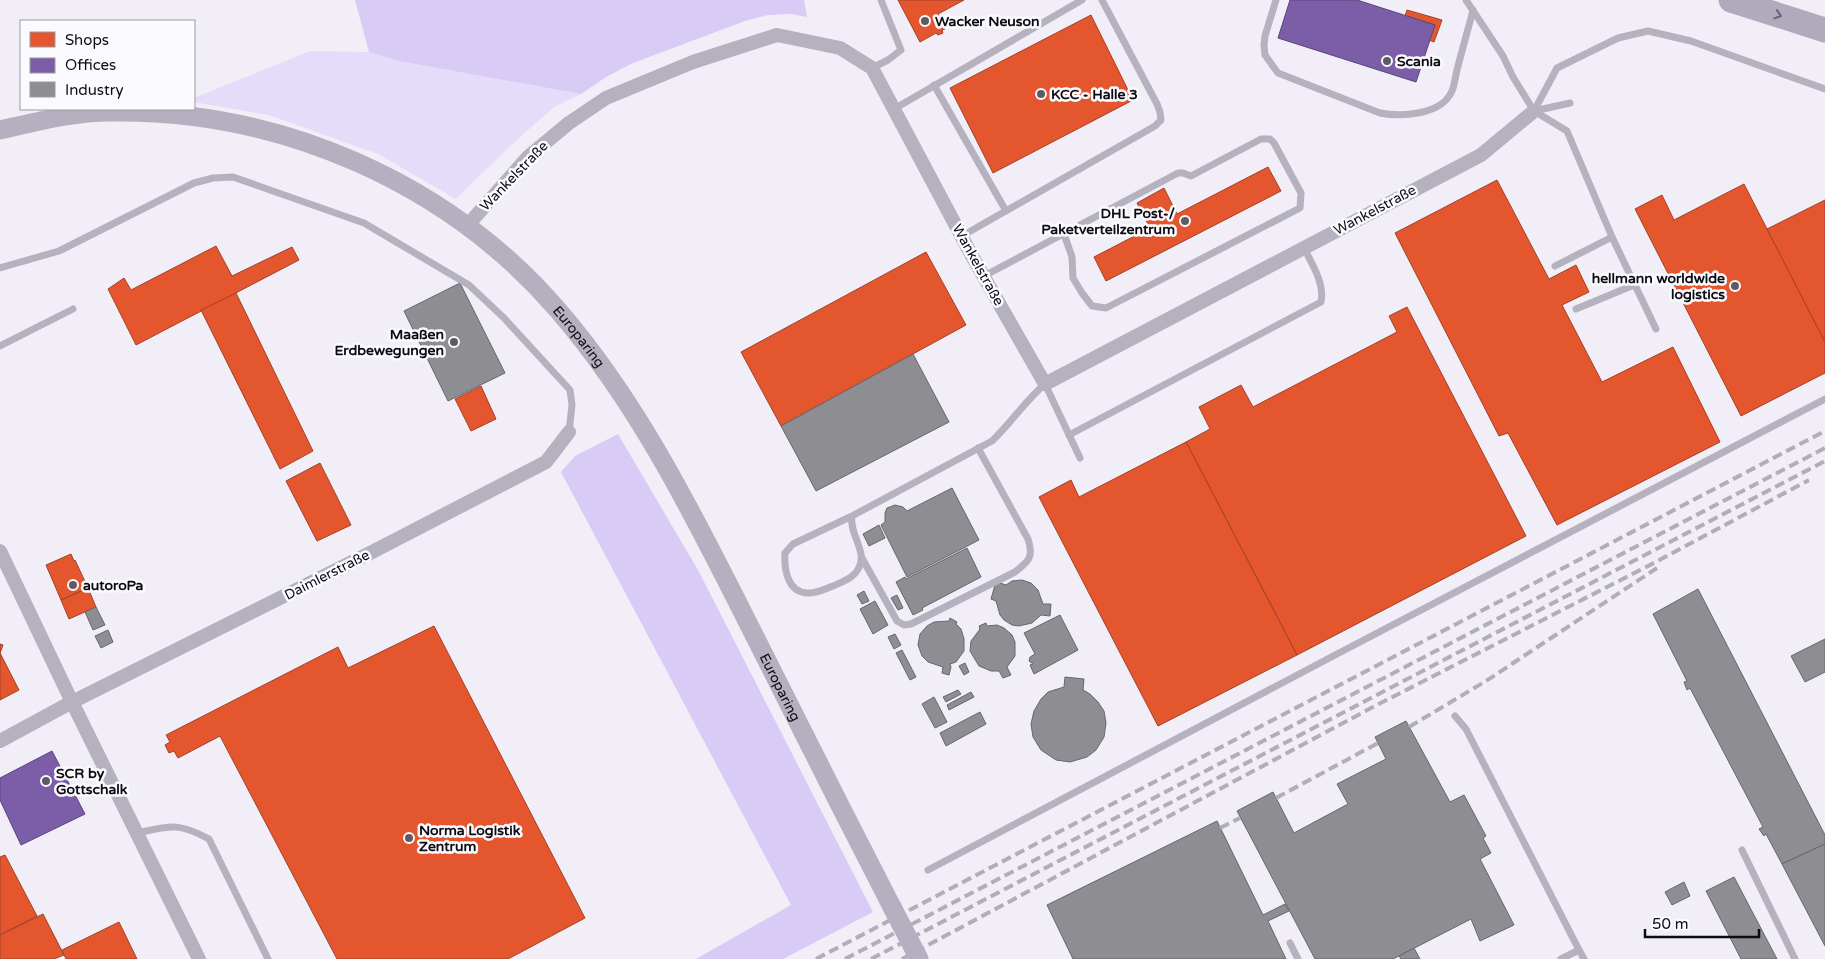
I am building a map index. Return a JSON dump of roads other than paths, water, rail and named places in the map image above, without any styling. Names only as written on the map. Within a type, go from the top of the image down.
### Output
[{"type":"highway","points":[[1732,0],[1825,30]]},
{"type":"street","name":"Wankelstraße","points":[[467,226],[528,157],[569,123],[606,98],[693,62],[777,35],[840,48],[872,68],[1044,384],[1481,154],[1534,111]]},
{"type":"street","name":"Europaring","points":[[0,130],[48,119],[108,112],[187,116],[258,128],[318,146],[354,160],[401,184],[467,226],[518,270],[555,306],[613,381],[642,426],[716,560],[919,959]]},
{"type":"street","name":"Daimlerstraße","points":[[0,741],[72,702],[364,557],[546,462],[570,432]]},
{"type":"street","points":[[0,551],[199,959]]},
{"type":"lane","points":[[872,68],[888,60],[901,50],[881,0]]},
{"type":"lane","points":[[894,109],[1082,0]]},
{"type":"lane","points":[[962,236],[1155,126],[1161,120],[1157,104],[1102,0]]},
{"type":"lane","points":[[1276,0],[1264,45],[1265,55],[1278,74],[1380,113],[1394,115],[1422,112],[1439,105],[1451,94],[1473,10]]},
{"type":"lane","points":[[1466,0],[1534,111],[1567,131],[1612,236],[1656,329]]},
{"type":"lane","points":[[1534,111],[1558,68],[1618,38],[1648,31],[1691,41],[1825,89]]},
{"type":"lane","points":[[934,85],[1006,211]]},
{"type":"lane","points":[[1534,111],[1570,103]]},
{"type":"lane","points":[[984,276],[1178,173],[1190,176],[1261,139],[1270,140],[1274,143],[1301,193],[1300,208],[1106,308],[1092,306],[1073,278],[1072,258],[1064,234]]},
{"type":"lane","points":[[0,268],[59,251],[194,182],[213,178],[233,177],[364,223],[469,285],[504,318],[570,390],[572,405],[570,432]]},
{"type":"lane","points":[[1555,266],[1612,236]]},
{"type":"lane","points":[[1068,435],[1321,302],[1323,293],[1315,269],[1304,248]]},
{"type":"lane","points":[[1576,309],[1634,284]]},
{"type":"lane","points":[[0,346],[72,309]]},
{"type":"lane","points":[[862,558],[860,567],[854,576],[820,591],[806,593],[798,590],[788,580],[784,568],[785,553],[793,544],[852,516],[992,440],[1009,426],[1030,397],[1044,384],[1080,458]]},
{"type":"lane","points":[[928,870],[1354,644],[1825,399]]},
{"type":"lane","points":[[852,516],[851,523],[862,558],[897,621],[904,624],[911,624],[1015,572],[1027,563],[1031,555],[1028,539],[978,448]]},
{"type":"lane","points":[[1455,716],[1466,729],[1584,959]]},
{"type":"lane","points":[[137,833],[168,826],[190,828],[209,839],[268,959]]},
{"type":"lane","points":[[1742,850],[1795,959]]},
{"type":"lane","points":[[1290,943],[1298,959]]},
{"type":"lane","points":[[1561,959],[1579,950]]},
{"type":"railway","points":[[816,959],[1825,431]]},
{"type":"railway","points":[[845,959],[1825,448]]},
{"type":"railway","points":[[871,959],[1825,461]]},
{"type":"railway","points":[[902,959],[1373,707],[1650,565],[1809,480]]},
{"type":"railway","points":[[1409,727],[1486,681],[1657,568]]},
{"type":"railway","points":[[1276,798],[1378,743]]},
{"type":"railway","points":[[1220,828],[1240,818]]},
{"type":"place","name":"Wacker Neuson","points":[[925,21]]},
{"type":"place","name":"Scania","points":[[1387,61]]},
{"type":"place","name":"KCC - Halle 3","points":[[1041,94]]},
{"type":"place","name":"DHL Post-/ Paketverteilzentrum","points":[[1185,221]]},
{"type":"place","name":"hellmann worldwide logistics","points":[[1735,286]]},
{"type":"place","name":"Maaßen Erdbewegungen","points":[[454,342]]},
{"type":"place","name":"autoroPa","points":[[73,585]]},
{"type":"place","name":"SCR by Gottschalk","points":[[46,781]]},
{"type":"place","name":"Norma Logistik Zentrum","points":[[409,838]]}]
